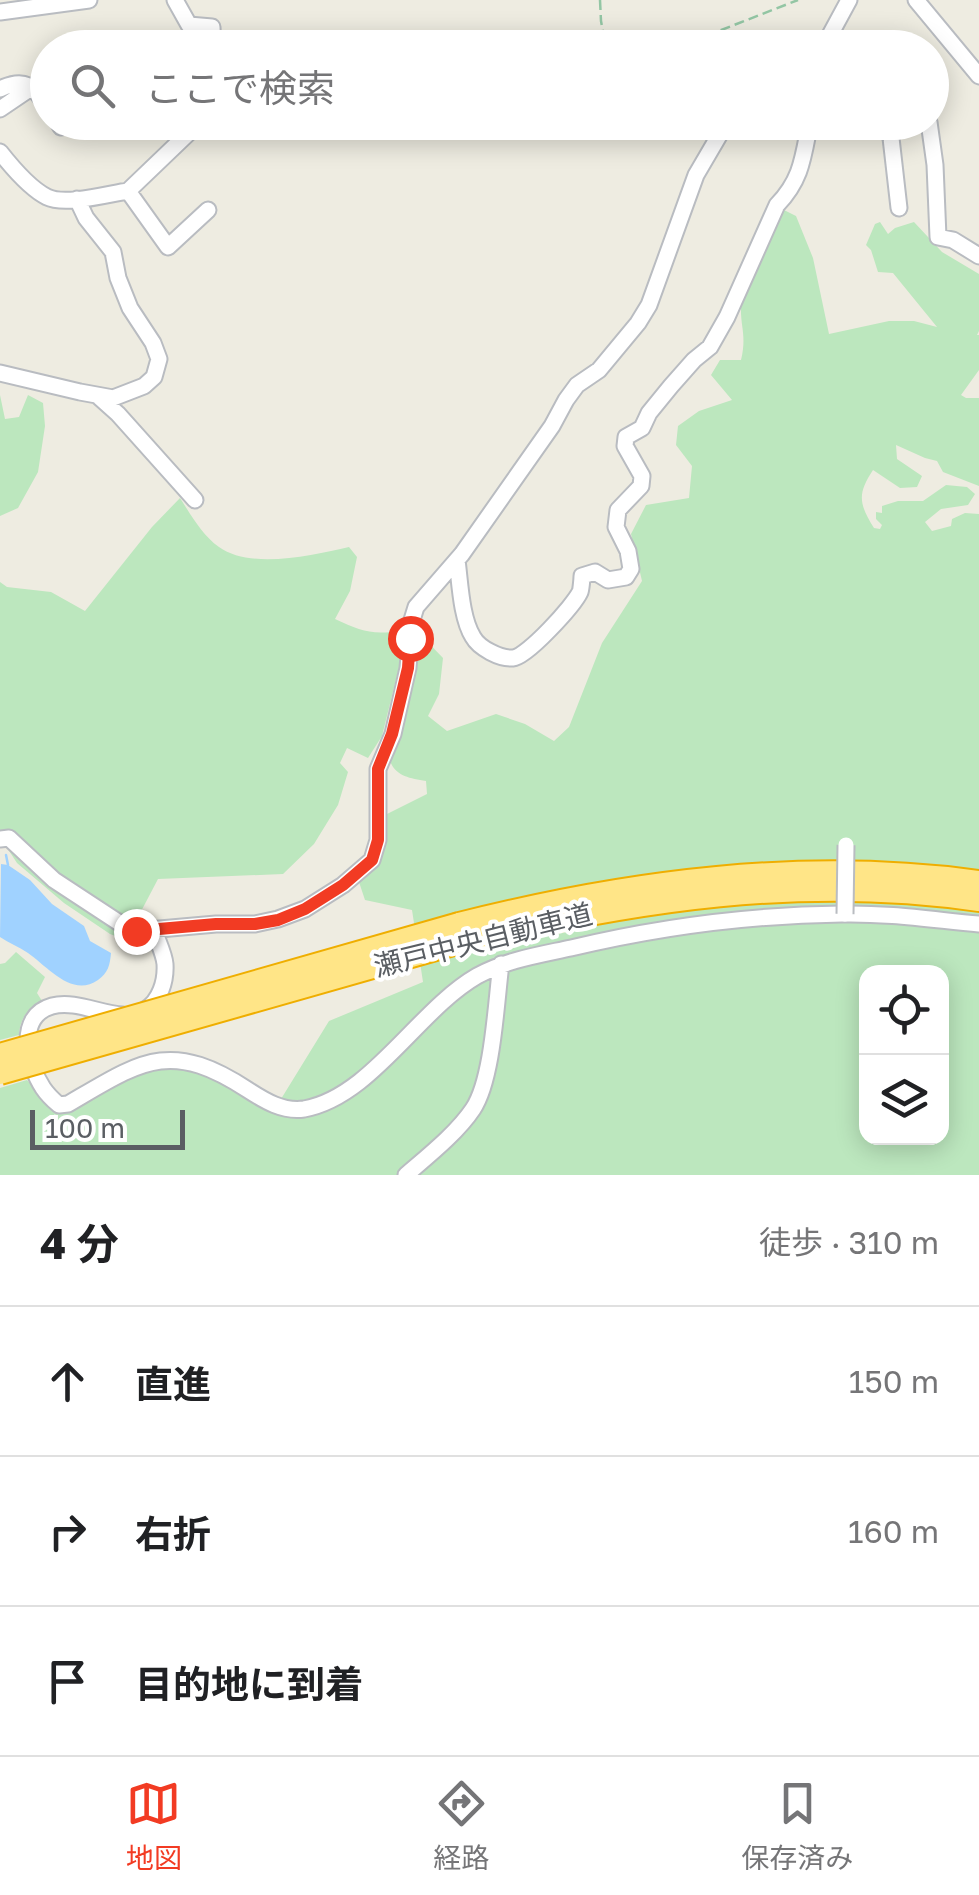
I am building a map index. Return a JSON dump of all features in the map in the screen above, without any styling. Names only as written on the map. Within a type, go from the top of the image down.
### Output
[{"type":"highway","name":"瀬戸中央自動車道","points":[[0,1073],[591,894],[661,883],[791,872],[870,873],[979,882]]},
{"type":"highway","name":"瀬戸中央自動車道","points":[[0,1055],[462,932],[727,894],[870,891],[979,900]]},
{"type":"street","points":[[0,12],[88,0]]},
{"type":"street","points":[[174,0],[188,26],[212,26],[212,30]]},
{"type":"street","points":[[833,30],[850,0]]},
{"type":"street","points":[[916,0],[940,30]]},
{"type":"street","points":[[949,41],[979,76]]},
{"type":"street","points":[[0,89],[18,82],[30,87]]},
{"type":"street","points":[[0,109],[30,89]]},
{"type":"street","points":[[0,152],[48,198],[77,199],[128,191],[181,140]]},
{"type":"street","points":[[0,839],[10,838],[54,880],[136,931],[278,920],[305,909],[343,885],[372,860],[378,840],[378,769],[392,734],[408,668],[416,607],[457,560],[552,426],[566,400],[578,385],[599,370],[638,323],[696,174],[716,140]]},
{"type":"street","points":[[457,560],[467,624],[474,640],[489,652],[513,658],[530,651],[570,604],[580,591],[582,576],[595,572],[608,580],[626,576],[631,569],[628,551],[616,527],[618,510],[641,486],[642,476],[625,446],[626,437],[642,428],[649,413],[710,347],[777,205],[799,175],[806,140]]},
{"type":"street","points":[[892,140],[899,208]]},
{"type":"street","points":[[932,140],[938,237],[953,240],[979,256]]},
{"type":"street","points":[[128,191],[168,247],[208,210]]},
{"type":"street","points":[[0,373],[113,398],[144,386],[154,377],[159,359],[153,343],[130,308],[113,252],[86,218],[77,199]]},
{"type":"street","points":[[96,395],[195,500]]},
{"type":"street","points":[[845,914],[846,845]]},
{"type":"street","points":[[154,930],[165,964],[161,992],[153,1005],[136,1015],[118,1016],[67,1004],[50,1007],[33,1018],[28,1038],[36,1076],[59,1105],[68,1104],[131,1068],[177,1059],[226,1076],[287,1110],[322,1104],[350,1090],[458,989],[501,964],[594,942],[724,921],[845,914],[979,924]]},
{"type":"street","points":[[406,1175],[474,1108],[485,1076],[501,964]]},
{"type":"path","points":[[600,0],[602,30]]},
{"type":"path","points":[[721,30],[798,0]]},
{"type":"green space","points":[[784,210],[796,216],[813,258],[829,334],[889,321],[914,321],[937,327],[893,273],[878,272],[866,245],[875,224],[880,222],[888,234],[914,222],[942,252],[979,274],[979,370],[961,395],[979,398],[979,486],[943,472],[937,461],[896,445],[897,459],[922,476],[917,487],[900,488],[873,470],[862,499],[874,528],[880,529],[876,512],[882,513],[882,506],[898,501],[923,501],[946,485],[967,487],[975,494],[968,505],[941,509],[925,522],[932,531],[951,526],[952,519],[965,513],[979,514],[979,1175],[0,1175],[0,1088],[27,1080],[55,1110],[131,1074],[179,1065],[281,1099],[329,1021],[423,982],[412,910],[365,900],[358,879],[376,862],[387,814],[427,794],[426,781],[397,772],[388,755],[415,629],[443,658],[439,694],[428,716],[447,731],[496,714],[525,724],[554,741],[569,727],[602,643],[642,581],[631,534],[646,505],[689,498],[692,466],[676,445],[678,426],[699,411],[732,400],[711,375],[720,360],[741,360],[741,305],[759,257]]},
{"type":"green space","points":[[0,395],[5,419],[19,417],[28,395],[43,403],[45,426],[38,472],[18,508],[0,516]]},
{"type":"green space","points":[[180,498],[207,537],[232,554],[283,559],[349,547],[357,557],[350,591],[335,619],[368,631],[403,630],[403,651],[382,736],[368,758],[347,748],[340,763],[348,772],[338,805],[314,844],[283,874],[158,879],[126,940],[110,934],[64,903],[17,863],[0,837],[0,582],[7,587],[51,592],[85,611]]},
{"type":"green space","points":[[16,952],[45,977],[37,993],[42,1001],[25,1015],[19,1035],[0,1040],[0,964]]},
{"type":"water","points":[[1,864],[30,880],[52,904],[84,926],[90,941],[111,953],[101,977],[88,985],[70,983],[0,937]]},
{"type":"waterway","points":[[6,855],[8,865]]},
{"type":"route","points":[[136,931],[278,920],[305,909],[343,885],[372,860],[378,840],[378,769],[392,734],[408,668],[410,638]]}]
